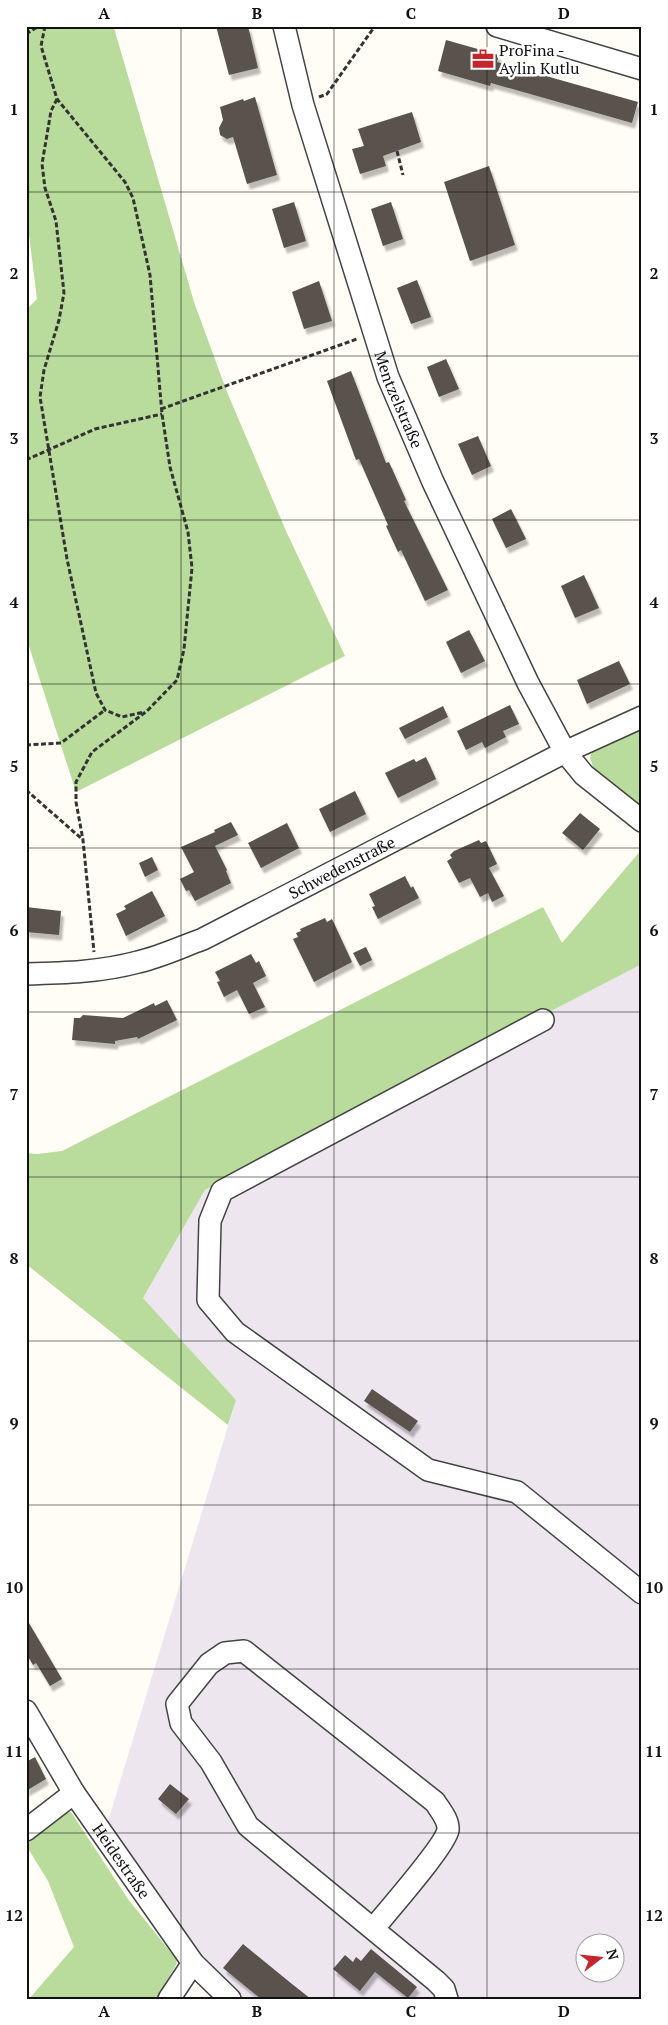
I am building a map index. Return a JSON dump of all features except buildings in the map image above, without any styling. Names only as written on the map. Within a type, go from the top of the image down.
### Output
[{"type":"street","name":"Mentzelstraße","points":[[284,26],[302,105],[388,377],[433,482],[528,683],[564,752],[584,775],[642,821]]},
{"type":"street","points":[[497,26],[642,69]]},
{"type":"street","name":"Schwedenstraße","points":[[26,974],[96,971],[139,962],[203,939],[564,752],[642,717]]},
{"type":"street","points":[[543,1020],[222,1191],[210,1220],[208,1300],[235,1332],[428,1470],[516,1492],[642,1592]]},
{"type":"street","points":[[373,1929],[437,1850],[448,1830],[446,1818],[435,1802],[244,1651],[226,1653],[209,1664],[177,1704],[180,1723],[211,1762],[248,1826],[436,1981],[444,1989],[447,1999]]},
{"type":"street","name":"Heidestraße","points":[[26,1711],[74,1793],[193,1963],[230,1999]]},
{"type":"street","points":[[26,1830],[74,1793]]},
{"type":"street","points":[[169,1999],[193,1963]]},
{"type":"path","points":[[26,34],[39,26]]},
{"type":"path","points":[[45,26],[41,46],[57,99],[126,182],[133,198],[150,275],[162,414],[170,467],[188,532],[192,568],[184,649],[177,680],[147,711],[92,752],[76,782],[76,802],[83,840],[96,971]]},
{"type":"path","points":[[302,105],[328,94],[375,26]]},
{"type":"path","points":[[57,99],[51,111],[42,164],[45,188],[56,220],[64,293],[59,320],[44,370],[40,397],[67,559],[96,693],[105,710],[122,717],[147,711]]},
{"type":"path","points":[[397,151],[403,175]]},
{"type":"path","points":[[162,409],[374,333]]},
{"type":"path","points":[[26,460],[95,429],[162,414]]},
{"type":"path","points":[[26,745],[61,743],[105,710]]},
{"type":"path","points":[[26,790],[83,840]]},
{"type":"shaded area","points":[[642,964],[642,1999],[244,1999],[215,1970],[105,1831],[236,1400],[143,1298],[205,1190]]},
{"type":"green space","points":[[26,26],[116,26],[114,28],[194,302],[227,392],[286,531],[345,656],[76,792],[28,643],[26,310],[37,299],[26,211]]},
{"type":"green space","points":[[642,725],[642,807],[593,767],[590,758],[592,751]]},
{"type":"green space","points":[[642,849],[642,964],[205,1190],[143,1298],[236,1400],[228,1425],[26,1264],[26,1153],[37,1154],[62,1151],[543,907],[562,943]]},
{"type":"green space","points":[[71,1812],[128,1899],[177,1960],[156,1999],[29,1999],[74,1947],[48,1881],[26,1845],[66,1813]]},
{"type":"place","name":"ProFina - Aylin Kutlu","points":[[483,59]]}]
